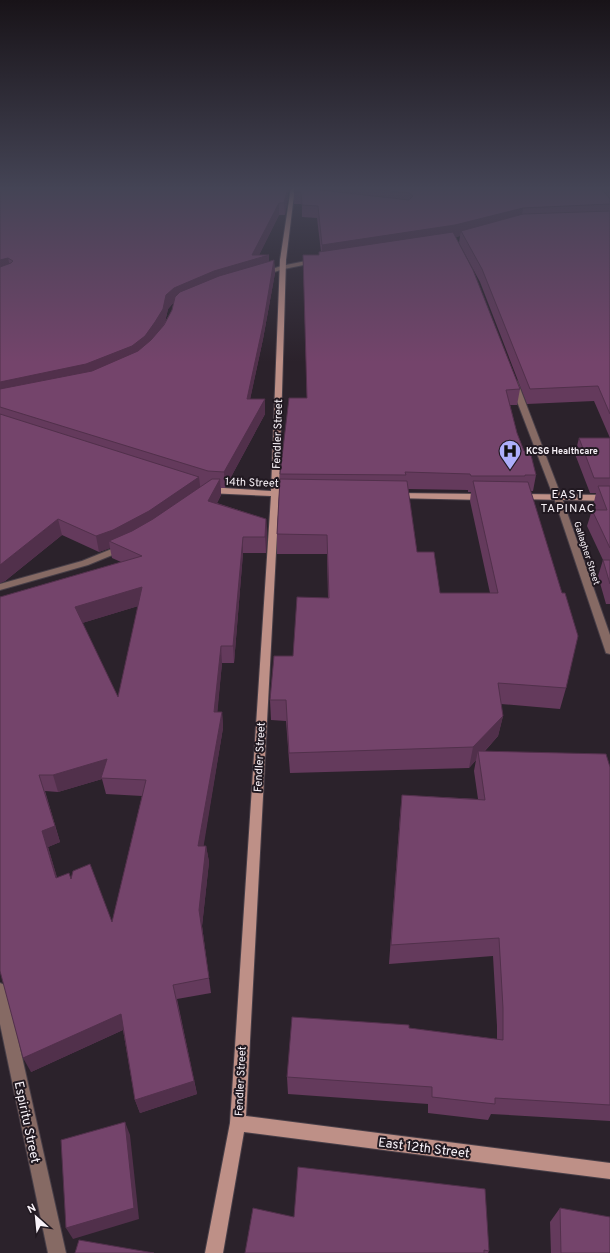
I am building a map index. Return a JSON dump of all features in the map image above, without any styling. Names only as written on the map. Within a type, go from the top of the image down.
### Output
[{"type":"main road","name":"Fendler Street","points":[[214,1253],[238,1123],[275,494],[284,245]]},
{"type":"main road","name":"14th Street","points":[[206,492],[290,494]]},
{"type":"main road","points":[[385,496],[495,497]]},
{"type":"main road","points":[[511,497],[610,498]]},
{"type":"main road","name":"East 12th Street","points":[[238,1123],[610,1171]]},
{"type":"street","points":[[253,276],[283,264],[323,260]]},
{"type":"street","name":"Gallagher Street","points":[[510,373],[558,498],[610,650]]},
{"type":"street","points":[[0,587],[85,563],[120,549],[133,542]]},
{"type":"street","name":"Espiritu Street","points":[[0,990],[57,1253]]},
{"type":"pier","points":[[273,245],[295,245],[294,254],[272,256]]},
{"type":"building","points":[[0,245],[257,245],[252,255],[269,255],[214,271],[174,288],[166,295],[163,309],[145,336],[132,346],[86,364],[0,382],[0,267],[13,261],[8,258],[0,260]]},
{"type":"building","points":[[363,245],[460,245],[473,270],[520,389],[506,390],[517,433],[524,451],[530,451],[536,475],[471,476],[470,474],[405,472],[406,475],[280,474],[289,398],[307,398],[303,255],[319,255],[319,252]]},
{"type":"building","points":[[469,245],[610,245],[610,414],[598,386],[530,389],[482,269]]},
{"type":"building","points":[[274,260],[263,325],[247,399],[265,399],[224,472],[208,471],[0,407],[0,389],[92,371],[138,351],[151,340],[164,325],[172,310],[175,297],[180,292],[219,276]]},
{"type":"building","points":[[0,414],[199,477],[149,511],[113,530],[96,536],[58,519],[0,565]]},
{"type":"building","points":[[579,438],[610,438],[610,478],[594,478]]},
{"type":"building","points":[[212,479],[220,479],[208,501],[266,519],[265,537],[243,537],[233,646],[221,646],[214,712],[222,712],[198,846],[206,846],[199,910],[209,978],[173,985],[194,1081],[135,1100],[121,1014],[23,1058],[0,971],[0,597],[142,556],[109,541],[132,531],[153,519]],"holes":[[[142,587],[118,697],[75,607]],[[107,759],[101,778],[146,780],[112,922],[90,864],[73,871],[71,879],[69,873],[56,878],[42,831],[55,826],[39,775],[53,775]]]},
{"type":"building","points":[[280,479],[407,481],[417,552],[434,552],[440,593],[498,593],[473,481],[528,482],[562,593],[565,593],[578,636],[566,688],[498,683],[503,716],[473,747],[289,753],[286,700],[270,700],[274,656],[293,656],[297,597],[329,598],[327,535],[277,534]]},
{"type":"building","points":[[598,486],[610,486],[610,548],[592,510],[607,510]]},
{"type":"building","points":[[603,560],[610,560],[610,584]]},
{"type":"building","points":[[478,751],[606,754],[610,767],[610,1105],[495,1098],[495,1104],[432,1097],[432,1087],[287,1077],[292,1017],[409,1025],[409,1028],[503,1040],[503,1008],[499,938],[391,945],[402,795],[485,800]]},
{"type":"building","points":[[125,1122],[134,1208],[66,1228],[61,1140]]},
{"type":"building","points":[[298,1167],[485,1189],[489,1251],[484,1250],[484,1253],[245,1253],[253,1208],[294,1217]]},
{"type":"building","points":[[560,1208],[610,1217],[610,1253],[561,1253]]},
{"type":"building","points":[[79,1240],[154,1253],[75,1253]]},
{"type":"place","name":"KCSG Healthcare","points":[[510,470]]},
{"type":"district","name":"EAST TAPINAC","points":[[568,501]]}]
